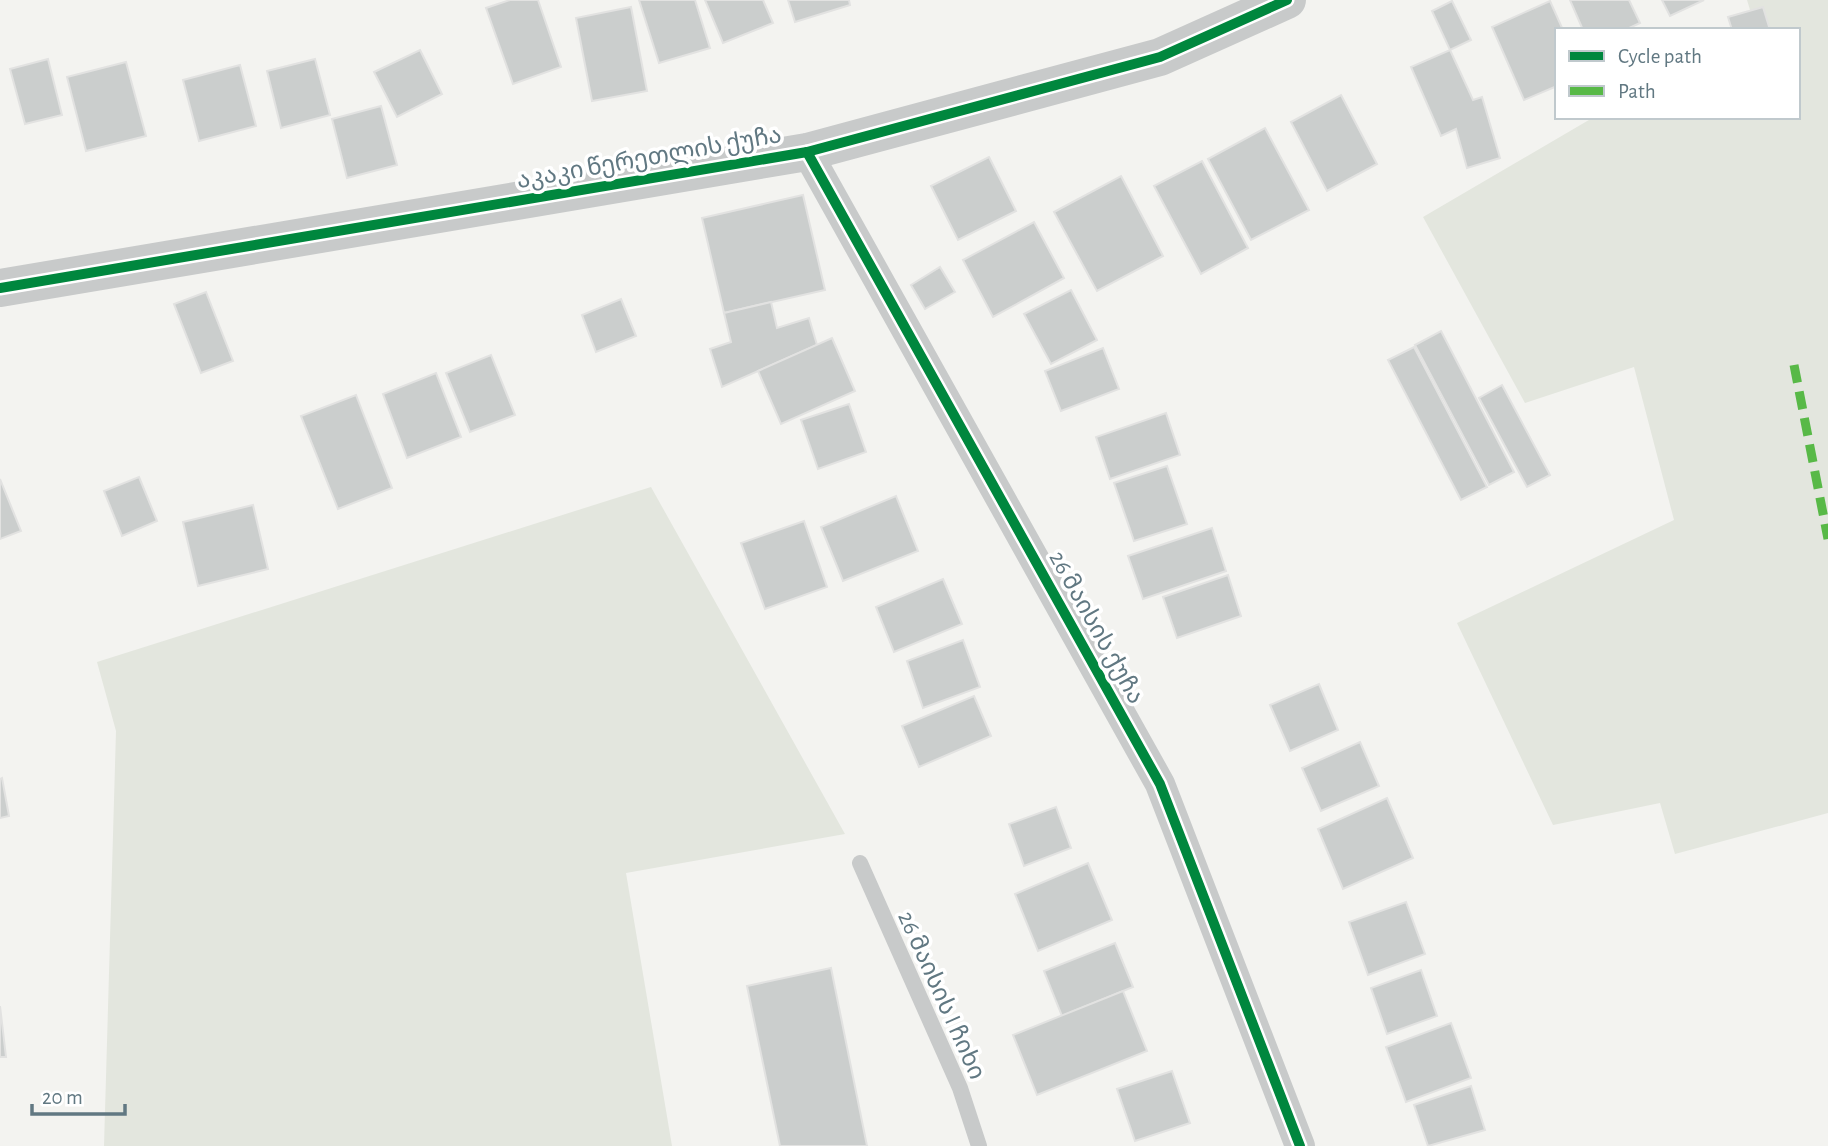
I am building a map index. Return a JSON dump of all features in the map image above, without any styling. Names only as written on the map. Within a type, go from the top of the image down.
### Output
[{"type":"street","name":"აკაკი წერეთლის ქუჩა","points":[[0,288],[807,152],[1160,57],[1287,0]]},
{"type":"street","name":"26 მაისის ქუჩა","points":[[807,152],[1160,784],[1300,1146]]},
{"type":"lane","name":"26 მაისის I ჩიხი","points":[[860,863],[960,1088],[978,1146]]},
{"type":"shaded area","points":[[1747,0],[1828,0],[1828,813],[1675,854],[1660,803],[1553,825],[1457,623],[1674,520],[1634,367],[1525,403],[1423,217],[1591,119],[1800,119],[1800,28],[1746,28],[1754,23]]},
{"type":"shaded area","points":[[651,487],[845,834],[626,873],[672,1146],[104,1146],[116,731],[97,662]]},
{"type":"building","points":[[510,0],[538,0],[561,67],[513,84],[486,8]]},
{"type":"building","points":[[639,0],[695,0],[710,48],[659,63]]},
{"type":"building","points":[[705,0],[763,0],[773,23],[723,43]]},
{"type":"building","points":[[788,0],[849,0],[850,5],[795,22]]},
{"type":"building","points":[[1570,0],[1629,0],[1640,23],[1629,28],[1582,28]]},
{"type":"building","points":[[1662,0],[1704,0],[1670,16]]},
{"type":"building","points":[[1452,1],[1471,40],[1450,50],[1432,11]]},
{"type":"building","points":[[1550,1],[1562,28],[1555,28],[1555,87],[1524,100],[1492,27]]},
{"type":"building","points":[[631,7],[647,91],[592,101],[576,18]]},
{"type":"building","points":[[1763,7],[1769,28],[1731,28],[1728,17]]},
{"type":"building","points":[[420,50],[442,94],[397,117],[374,72]]},
{"type":"building","points":[[1450,50],[1473,100],[1482,97],[1500,158],[1467,168],[1456,129],[1441,136],[1411,67]]},
{"type":"building","points":[[48,59],[62,115],[25,124],[10,69]]},
{"type":"building","points":[[315,59],[330,115],[281,128],[267,71]]},
{"type":"building","points":[[126,62],[146,136],[86,151],[67,77]]},
{"type":"building","points":[[240,65],[256,126],[199,141],[183,80]]},
{"type":"building","points":[[1341,95],[1377,164],[1327,191],[1291,122]]},
{"type":"building","points":[[381,106],[397,165],[347,178],[332,119]]},
{"type":"building","points":[[1265,128],[1309,210],[1251,240],[1208,159]]},
{"type":"building","points":[[989,157],[1016,211],[958,240],[931,186]]},
{"type":"building","points":[[1202,161],[1248,248],[1201,274],[1154,186]]},
{"type":"building","points":[[1121,176],[1163,256],[1097,291],[1054,212]]},
{"type":"building","points":[[803,195],[825,290],[724,313],[702,218]]},
{"type":"building","points":[[1034,222],[1064,278],[993,317],[963,260]]},
{"type":"building","points":[[940,267],[955,292],[925,309],[911,285]]},
{"type":"building","points":[[1071,290],[1097,340],[1051,364],[1024,314]]},
{"type":"building","points":[[206,292],[233,361],[201,373],[174,304]]},
{"type":"building","points":[[621,299],[636,336],[596,352],[582,315]]},
{"type":"building","points":[[771,302],[777,328],[809,318],[817,345],[722,387],[710,349],[731,342],[724,313]]},
{"type":"building","points":[[1441,331],[1514,472],[1489,485],[1415,345]]},
{"type":"building","points":[[832,338],[855,391],[781,424],[758,371]]},
{"type":"building","points":[[1414,347],[1487,487],[1461,500],[1388,360]]},
{"type":"building","points":[[1103,348],[1119,389],[1061,411],[1045,371]]},
{"type":"building","points":[[491,355],[515,415],[470,432],[446,373]]},
{"type":"building","points":[[436,373],[461,437],[407,458],[383,394]]},
{"type":"building","points":[[1502,385],[1550,475],[1527,487],[1479,398]]},
{"type":"building","points":[[356,395],[392,488],[338,509],[301,416]]},
{"type":"building","points":[[849,404],[866,452],[818,469],[801,420]]},
{"type":"building","points":[[1166,413],[1180,455],[1110,479],[1096,437]]},
{"type":"building","points":[[1167,466],[1187,524],[1134,541],[1114,483]]},
{"type":"building","points":[[139,477],[157,521],[122,536],[104,491]]},
{"type":"building","points":[[0,479],[21,531],[0,539]]},
{"type":"building","points":[[896,496],[918,551],[843,581],[821,527]]},
{"type":"building","points":[[253,505],[268,569],[198,586],[183,522]]},
{"type":"building","points":[[804,521],[827,587],[765,609],[741,543]]},
{"type":"building","points":[[1212,528],[1226,571],[1143,599],[1128,556]]},
{"type":"building","points":[[1228,575],[1241,616],[1177,638],[1163,597]]},
{"type":"building","points":[[943,579],[962,624],[894,652],[876,607]]},
{"type":"building","points":[[963,640],[980,687],[923,708],[907,661]]},
{"type":"building","points":[[1319,684],[1338,730],[1290,751],[1270,705]]},
{"type":"building","points":[[974,696],[991,736],[919,767],[902,726]]},
{"type":"building","points":[[1360,742],[1379,786],[1321,811],[1302,768]]},
{"type":"building","points":[[2,778],[9,816],[0,818],[0,779]]},
{"type":"building","points":[[1387,798],[1413,858],[1343,889],[1318,829]]},
{"type":"building","points":[[1056,807],[1071,848],[1024,866],[1009,824]]},
{"type":"building","points":[[1088,863],[1112,920],[1038,951],[1015,894]]},
{"type":"building","points":[[1406,902],[1425,954],[1368,975],[1349,922]]},
{"type":"building","points":[[1115,943],[1133,987],[1062,1016],[1044,971]]},
{"type":"building","points":[[831,968],[867,1146],[780,1146],[747,986]]},
{"type":"building","points":[[1421,970],[1437,1016],[1387,1034],[1371,988]]},
{"type":"building","points":[[1123,991],[1147,1051],[1037,1095],[1013,1035]]},
{"type":"building","points":[[0,1006],[6,1057],[0,1057]]},
{"type":"building","points":[[1451,1023],[1471,1078],[1406,1102],[1386,1047]]},
{"type":"building","points":[[1172,1071],[1190,1123],[1135,1141],[1117,1089]]},
{"type":"building","points":[[1471,1086],[1485,1130],[1428,1146],[1414,1105]]},
{"type":"marked path","points":[[1794,365],[1828,539]]},
{"type":"cycle path","points":[[0,288],[807,152],[1160,57],[1287,0]]},
{"type":"cycle path","points":[[807,152],[1160,784],[1300,1146]]}]
